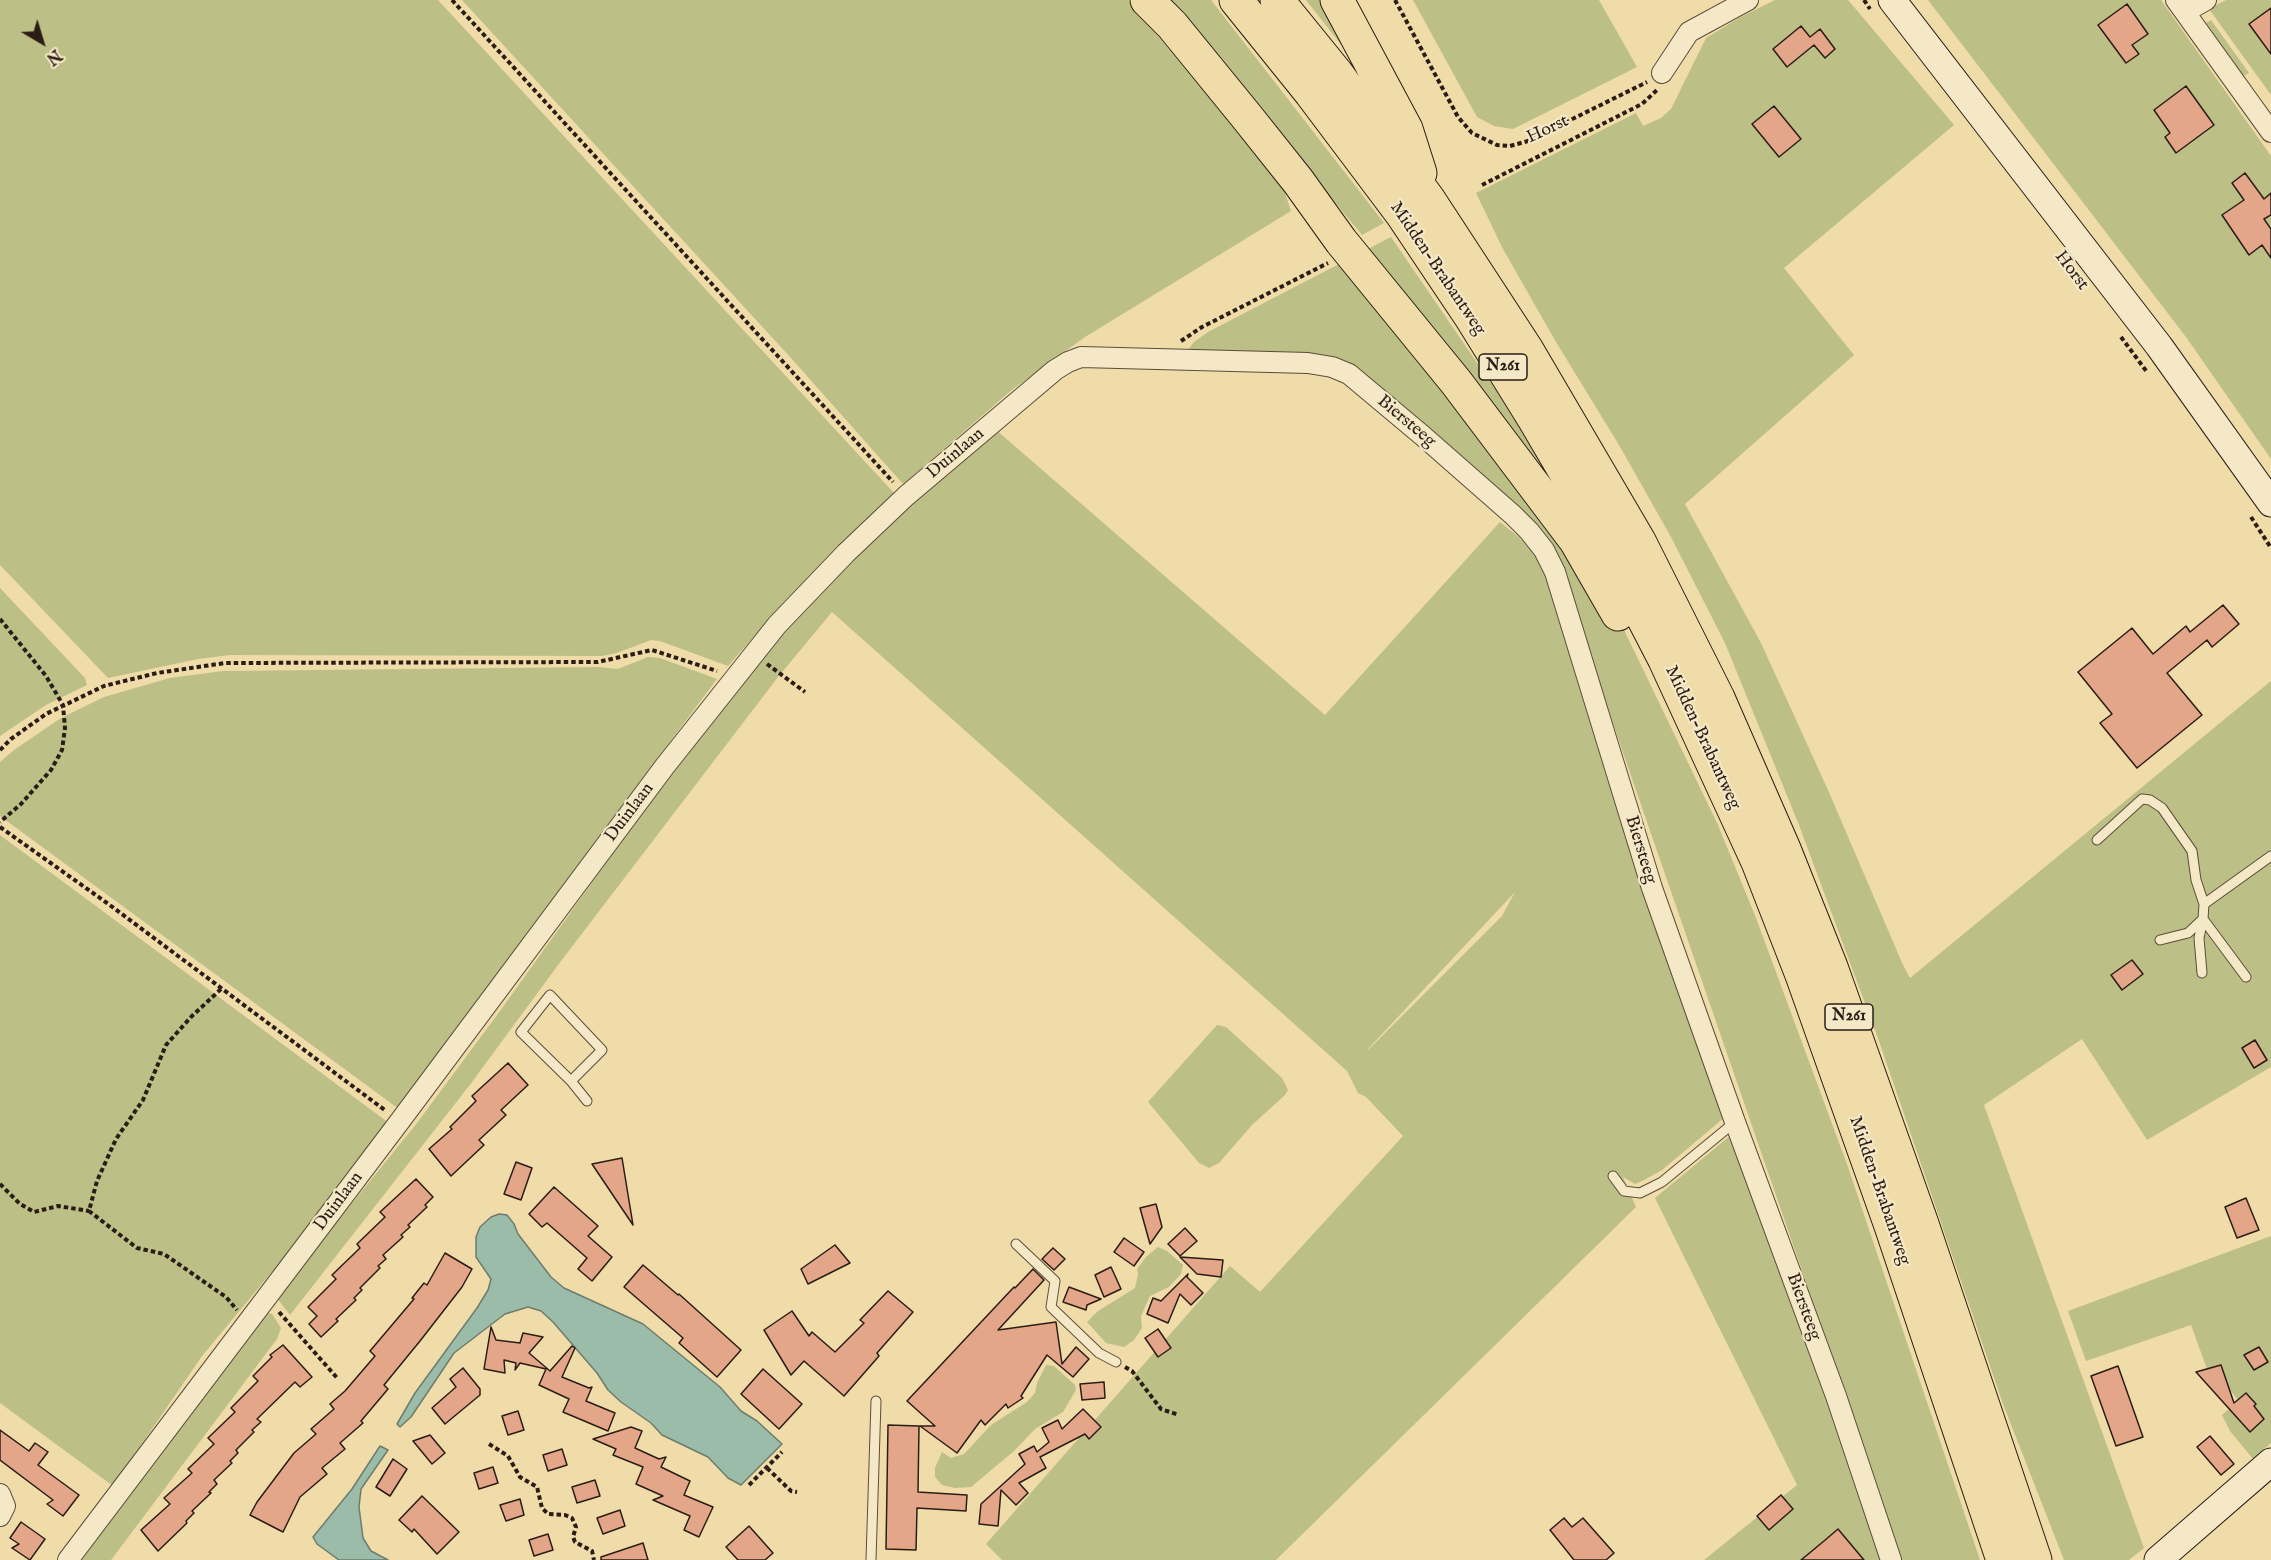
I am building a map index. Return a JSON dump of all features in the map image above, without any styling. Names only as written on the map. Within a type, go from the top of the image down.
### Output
[{"type":"highway","name":"N261","points":[[1148,0],[1172,25],[1298,181],[1341,241],[1456,382],[1576,541],[1639,651],[1716,767]]},
{"type":"highway","name":"Midden-Brabantweg","points":[[1236,0],[1311,93],[1402,214],[1503,367],[1608,548],[1670,670],[1758,862],[1848,1103],[2003,1560]]},
{"type":"highway","name":"Midden-Brabantweg","points":[[1276,0],[1337,74],[1429,200],[1527,350],[1639,541],[1735,735],[1831,967],[1922,1224],[2035,1560]]},
{"type":"highway","name":"N261","points":[[1337,0],[1406,129],[1429,200]]},
{"type":"street","points":[[1662,73],[1689,32],[1748,0]]},
{"type":"street","points":[[2206,0],[2181,6],[2271,132]]},
{"type":"street","name":"Horst","points":[[1883,8],[2159,345],[2258,506]]},
{"type":"street","name":"Duinlaan","points":[[68,1560],[658,775],[777,625],[846,553],[906,496],[1055,370],[1081,357],[1176,359]]},
{"type":"street","name":"Biersteeg","points":[[1176,359],[1308,363],[1332,367],[1349,374],[1513,515],[1544,550],[1555,572],[1652,888],[1836,1396],[1891,1560]]},
{"type":"street","points":[[2165,1558],[2271,1462]]},
{"type":"street","points":[[0,1494],[6,1506],[0,1516]]},
{"type":"lane","points":[[2097,840],[2142,799],[2150,800],[2162,808],[2192,851],[2196,880],[2204,904],[2204,919],[2199,938],[2202,973]]},
{"type":"lane","points":[[2204,904],[2271,856]]},
{"type":"lane","points":[[2160,939],[2188,933],[2204,919]]},
{"type":"lane","points":[[2204,919],[2246,977]]},
{"type":"lane","points":[[571,1081],[602,1050],[550,995],[521,1032],[571,1081],[587,1101]]},
{"type":"lane","points":[[1613,1176],[1624,1191],[1640,1192],[1662,1182],[1735,1122]]},
{"type":"lane","points":[[1016,1244],[1055,1281],[1051,1307],[1099,1353],[1116,1362]]},
{"type":"lane","points":[[871,1560],[876,1401]]},
{"type":"path","points":[[452,0],[906,496]]},
{"type":"path","name":"Horst","points":[[1395,0],[1458,117],[1472,133],[1497,145],[1510,146],[1528,141],[1662,73]]},
{"type":"path","points":[[1864,0],[1883,8]]},
{"type":"path","points":[[1482,185],[1642,104],[1658,90],[1662,73]]},
{"type":"path","points":[[1176,359],[1179,342],[1187,335],[1337,259]]},
{"type":"path","points":[[2120,336],[2149,374]]},
{"type":"path","points":[[2258,506],[2271,548]]},
{"type":"path","points":[[0,619],[46,676],[63,705],[66,728],[62,750],[51,770],[21,804],[0,822]]},
{"type":"path","points":[[0,750],[11,739],[46,714],[104,686],[157,673],[225,663],[598,662],[652,650],[711,668],[734,678]]},
{"type":"path","points":[[754,652],[770,667],[806,692]]},
{"type":"path","points":[[0,827],[107,903],[400,1121]]},
{"type":"path","points":[[89,1211],[97,1181],[116,1139],[143,1100],[166,1045],[221,989]]},
{"type":"path","points":[[0,1184],[20,1204],[34,1212],[58,1206],[89,1211],[136,1248],[164,1254],[226,1298],[247,1322]]},
{"type":"path","points":[[266,1298],[338,1379]]},
{"type":"path","points":[[1116,1362],[1132,1371],[1161,1409],[1179,1415]]},
{"type":"path","points":[[489,1444],[508,1456],[520,1477],[537,1487],[542,1509],[548,1514],[565,1515],[572,1518],[576,1527],[573,1537],[575,1542],[592,1551],[594,1560]]},
{"type":"path","points":[[749,1485],[782,1452]]},
{"type":"path","points":[[767,1468],[791,1491],[796,1492]]},
{"type":"green space","points":[[0,0],[438,0],[894,493],[785,601],[728,666],[660,641],[651,640],[617,653],[602,656],[230,655],[198,659],[108,678],[0,565]]},
{"type":"green space","points":[[462,0],[1128,0],[1283,187],[1291,211],[1085,337],[1013,389],[903,484],[791,358]]},
{"type":"green space","points":[[1171,0],[1211,0],[1384,223],[1362,235]]},
{"type":"green space","points":[[1306,0],[1325,0],[1365,75]]},
{"type":"green space","points":[[1413,0],[1599,0],[1637,67],[1513,129],[1494,126],[1477,117]]},
{"type":"green space","points":[[1775,0],[1848,0],[1954,125],[1784,268],[1854,355],[1685,504],[1761,643],[1910,978],[2271,681],[2271,1067],[2147,1140],[2082,1039],[1984,1105],[2144,1548],[2129,1560],[2064,1560],[2003,1404],[1879,1041],[1799,825],[1725,643],[1671,537],[1503,249],[1476,193],[1636,113],[1643,126],[1661,118],[1671,109],[1706,38]]},
{"type":"green space","points":[[1928,0],[2161,0],[2271,156],[2271,459],[2186,337]]},
{"type":"green space","points":[[2226,0],[2271,0],[2271,95],[2209,9]]},
{"type":"green space","points":[[2211,20],[2249,73],[2242,77],[2204,24]]},
{"type":"green space","points":[[1391,237],[1495,389],[1540,462],[1573,524],[1718,825],[1756,918],[1848,1167],[1980,1560],[1902,1560],[1552,547],[1538,527],[1510,500],[1340,358],[1187,351],[1194,342],[1208,332]]},
{"type":"green space","points":[[995,429],[1325,715],[1500,522],[1538,555],[1545,567],[1725,1117],[1662,1170],[1635,1184],[1623,1177],[1636,1207],[1276,1560],[1002,1560],[986,1544],[1230,1266],[1260,1292],[1403,1136],[1366,1097],[1358,1093],[1347,1071],[832,612],[778,677],[561,961],[469,1086],[290,1315],[276,1297],[417,1123],[669,775],[785,629],[908,505]],"holes":[[[1515,892],[1502,916],[1368,1050]]]},
{"type":"green space","points":[[0,588],[85,678],[87,685],[46,705],[0,736]]},
{"type":"green space","points":[[648,657],[660,658],[717,679],[660,755],[610,831],[403,1112],[0,816],[0,762],[14,750],[61,718],[104,697],[170,678],[223,671],[599,667],[618,669]]},
{"type":"green space","points":[[0,835],[393,1126],[202,1356],[113,1486],[0,1403]]},
{"type":"green space","points":[[1217,1025],[1226,1027],[1282,1078],[1288,1090],[1252,1125],[1219,1163],[1209,1168],[1199,1163],[1148,1102]]},
{"type":"green space","points":[[1731,1135],[1842,1437],[1882,1560],[1704,1560],[1797,1485],[1655,1198]]},
{"type":"green space","points":[[2271,1236],[2271,1443],[2253,1459],[2230,1431],[2222,1415],[2229,1409],[2249,1431],[2264,1418],[2246,1393],[2238,1400],[2229,1389],[2221,1366],[2207,1369],[2191,1325],[2086,1361],[2068,1311]]},
{"type":"green space","points":[[1158,1247],[1167,1251],[1183,1265],[1181,1274],[1169,1287],[1150,1296],[1141,1316],[1142,1328],[1134,1340],[1124,1347],[1106,1343],[1087,1322],[1098,1311],[1135,1288],[1137,1269]]},
{"type":"green space","points":[[265,1312],[272,1314],[281,1328],[277,1339],[111,1560],[81,1560],[188,1413]]},
{"type":"green space","points":[[1046,1365],[1054,1366],[1075,1385],[1076,1390],[1063,1412],[1035,1429],[1014,1451],[971,1487],[955,1488],[942,1485],[935,1477],[935,1468],[942,1452],[951,1458],[964,1454],[991,1425],[1027,1402],[1035,1393]]},
{"type":"shaded area","points":[[499,1214],[507,1215],[518,1234],[551,1277],[564,1288],[643,1324],[720,1387],[741,1411],[757,1421],[782,1444],[741,1485],[728,1478],[708,1457],[662,1435],[651,1423],[621,1402],[608,1390],[597,1373],[553,1322],[541,1311],[528,1307],[505,1314],[454,1353],[411,1417],[400,1427],[397,1424],[415,1393],[488,1290],[491,1279],[476,1257],[476,1237],[480,1227],[491,1217]]},
{"type":"shaded area","points":[[380,1446],[388,1450],[361,1489],[359,1507],[363,1538],[371,1551],[388,1560],[339,1560],[317,1544],[313,1537],[352,1489]]},
{"type":"building","points":[[2127,4],[2148,34],[2132,45],[2139,54],[2126,63],[2098,25]]},
{"type":"building","points":[[2271,8],[2271,54],[2249,24]]},
{"type":"building","points":[[1801,26],[1810,37],[1820,29],[1835,49],[1825,58],[1814,45],[1787,67],[1773,49]]},
{"type":"building","points":[[2186,86],[2214,125],[2176,153],[2165,137],[2170,133],[2154,110]]},
{"type":"building","points":[[1774,106],[1801,139],[1779,157],[1752,124]]},
{"type":"building","points":[[2245,173],[2264,199],[2271,193],[2271,215],[2264,219],[2271,229],[2271,258],[2262,245],[2249,255],[2222,215],[2244,200],[2232,183]]},
{"type":"building","points":[[2223,605],[2239,624],[2212,647],[2207,640],[2167,673],[2202,715],[2137,768],[2100,723],[2112,714],[2078,672],[2132,628],[2153,654],[2186,626],[2190,632]]},
{"type":"building","points":[[2132,960],[2143,974],[2122,990],[2111,975]]},
{"type":"building","points":[[2255,1040],[2267,1060],[2254,1068],[2242,1048]]},
{"type":"building","points":[[508,1063],[528,1085],[501,1110],[506,1115],[479,1140],[484,1145],[451,1176],[429,1149],[452,1129],[450,1127],[476,1101],[472,1096]]},
{"type":"building","points":[[622,1158],[633,1225],[592,1164]]},
{"type":"building","points":[[516,1162],[532,1168],[521,1200],[504,1194]]},
{"type":"building","points":[[416,1179],[433,1197],[425,1205],[427,1207],[408,1225],[410,1227],[401,1235],[403,1237],[383,1255],[386,1259],[360,1288],[362,1290],[354,1298],[356,1300],[321,1337],[309,1324],[317,1316],[308,1307],[336,1279],[332,1275],[360,1248],[357,1244],[385,1217],[380,1212]]},
{"type":"building","points":[[554,1187],[598,1226],[588,1236],[612,1257],[592,1281],[578,1269],[587,1258],[547,1223],[542,1227],[529,1214]]},
{"type":"building","points":[[2246,1198],[2259,1230],[2237,1238],[2225,1207]]},
{"type":"building","points":[[1156,1204],[1162,1227],[1150,1244],[1140,1208]]},
{"type":"building","points":[[1185,1228],[1197,1241],[1180,1256],[1168,1244]]},
{"type":"building","points":[[1124,1238],[1144,1252],[1134,1266],[1114,1252]]},
{"type":"building","points":[[835,1245],[850,1263],[808,1284],[801,1269]]},
{"type":"building","points":[[1053,1248],[1065,1259],[1054,1270],[1042,1259]]},
{"type":"building","points":[[445,1253],[472,1269],[462,1287],[384,1385],[388,1389],[361,1421],[363,1423],[340,1443],[345,1449],[322,1468],[327,1474],[300,1497],[283,1532],[250,1515],[257,1502],[294,1453],[316,1434],[311,1429],[334,1409],[330,1404],[345,1391],[375,1356],[370,1351],[414,1299],[412,1298],[424,1283],[427,1285]]},
{"type":"building","points":[[1180,1257],[1223,1260],[1221,1277],[1197,1274]]},
{"type":"building","points":[[643,1265],[741,1350],[717,1377],[679,1343],[683,1338],[624,1287]]},
{"type":"building","points":[[1111,1267],[1121,1289],[1104,1297],[1095,1275]]},
{"type":"building","points":[[1033,1269],[1044,1280],[998,1330],[1056,1322],[1062,1364],[1076,1347],[1089,1359],[1073,1377],[1047,1355],[1021,1396],[1023,1398],[1008,1408],[1006,1404],[985,1425],[981,1420],[957,1453],[920,1426],[935,1426],[907,1401]]},
{"type":"building","points":[[1188,1274],[1187,1277],[1203,1293],[1191,1305],[1180,1294],[1168,1323],[1147,1314],[1153,1298],[1161,1301]]},
{"type":"building","points":[[1069,1287],[1101,1299],[1087,1305],[1086,1310],[1063,1302]]},
{"type":"building","points":[[888,1291],[913,1312],[844,1396],[804,1361],[791,1375],[764,1330],[792,1311],[809,1336],[812,1332],[835,1352],[864,1323],[860,1320]]},
{"type":"building","points":[[491,1327],[496,1340],[520,1343],[523,1333],[543,1337],[529,1353],[550,1371],[572,1346],[575,1348],[562,1377],[589,1388],[592,1387],[586,1401],[615,1413],[608,1431],[563,1412],[569,1399],[539,1385],[546,1369],[520,1363],[515,1370],[516,1363],[504,1360],[505,1373],[484,1369]]},
{"type":"building","points":[[1158,1329],[1171,1348],[1158,1357],[1145,1338]]},
{"type":"building","points":[[283,1345],[312,1377],[300,1387],[295,1382],[257,1419],[261,1422],[236,1450],[238,1453],[230,1461],[232,1463],[214,1480],[217,1484],[209,1492],[211,1493],[192,1511],[194,1513],[186,1521],[187,1523],[158,1551],[141,1530],[170,1504],[164,1498],[192,1473],[188,1469],[214,1444],[208,1438],[235,1412],[231,1408],[258,1381],[253,1376],[272,1357],[270,1355]]},
{"type":"building","points":[[2259,1347],[2268,1362],[2254,1370],[2244,1355]]},
{"type":"building","points":[[2221,1365],[2234,1403],[2246,1393],[2256,1404],[2254,1406],[2264,1419],[2250,1432],[2196,1372]]},
{"type":"building","points":[[2118,1366],[2143,1437],[2116,1446],[2091,1376]]},
{"type":"building","points":[[463,1368],[480,1389],[480,1395],[445,1424],[432,1408],[456,1387],[450,1379]]},
{"type":"building","points":[[763,1369],[802,1404],[779,1429],[741,1394]]},
{"type":"building","points":[[1104,1382],[1105,1398],[1082,1400],[1080,1384]]},
{"type":"building","points":[[1083,1409],[1101,1427],[1089,1439],[1085,1434],[1040,1457],[1046,1468],[1019,1483],[1028,1493],[1016,1505],[1001,1490],[998,1526],[979,1524],[981,1504],[1025,1464],[1019,1454],[1034,1446],[1037,1452],[1049,1442],[1042,1428],[1058,1420],[1062,1429]]},
{"type":"building","points":[[518,1411],[524,1430],[508,1435],[502,1416]]},
{"type":"building","points":[[888,1425],[919,1426],[918,1492],[967,1495],[966,1511],[917,1508],[916,1550],[886,1549]]},
{"type":"building","points":[[631,1427],[642,1431],[635,1448],[659,1459],[666,1457],[661,1467],[690,1481],[684,1495],[713,1507],[699,1537],[684,1530],[690,1516],[653,1500],[663,1496],[636,1484],[643,1467],[613,1455],[616,1449],[593,1439]]},
{"type":"building","points":[[0,1430],[29,1451],[35,1443],[48,1452],[38,1465],[79,1495],[63,1516],[47,1504],[53,1500],[0,1460]]},
{"type":"building","points":[[430,1435],[445,1453],[432,1464],[413,1441]]},
{"type":"building","points":[[2210,1436],[2234,1464],[2221,1475],[2197,1447]]},
{"type":"building","points":[[562,1449],[567,1465],[548,1471],[543,1455]]},
{"type":"building","points":[[393,1459],[407,1469],[390,1496],[376,1487]]},
{"type":"building","points":[[493,1467],[498,1483],[479,1489],[474,1473]]},
{"type":"building","points":[[595,1480],[600,1496],[577,1503],[572,1487]]},
{"type":"building","points":[[1781,1495],[1793,1509],[1769,1530],[1757,1516]]},
{"type":"building","points":[[422,1496],[459,1532],[437,1554],[414,1529],[412,1532],[399,1520]]},
{"type":"building","points":[[520,1499],[524,1515],[506,1521],[500,1505]]},
{"type":"building","points":[[620,1510],[625,1526],[603,1534],[597,1518]]},
{"type":"building","points":[[1564,1518],[1572,1527],[1583,1518],[1614,1553],[1606,1560],[1574,1560],[1550,1530]]},
{"type":"building","points":[[21,1522],[45,1539],[30,1560],[12,1548],[19,1544],[10,1538]]},
{"type":"building","points":[[749,1526],[773,1553],[765,1560],[738,1560],[726,1547]]},
{"type":"building","points":[[1838,1529],[1864,1560],[1801,1560],[1824,1541]]},
{"type":"building","points":[[548,1534],[553,1550],[534,1556],[529,1540]]},
{"type":"building","points":[[643,1543],[648,1560],[601,1560],[601,1557]]}]
